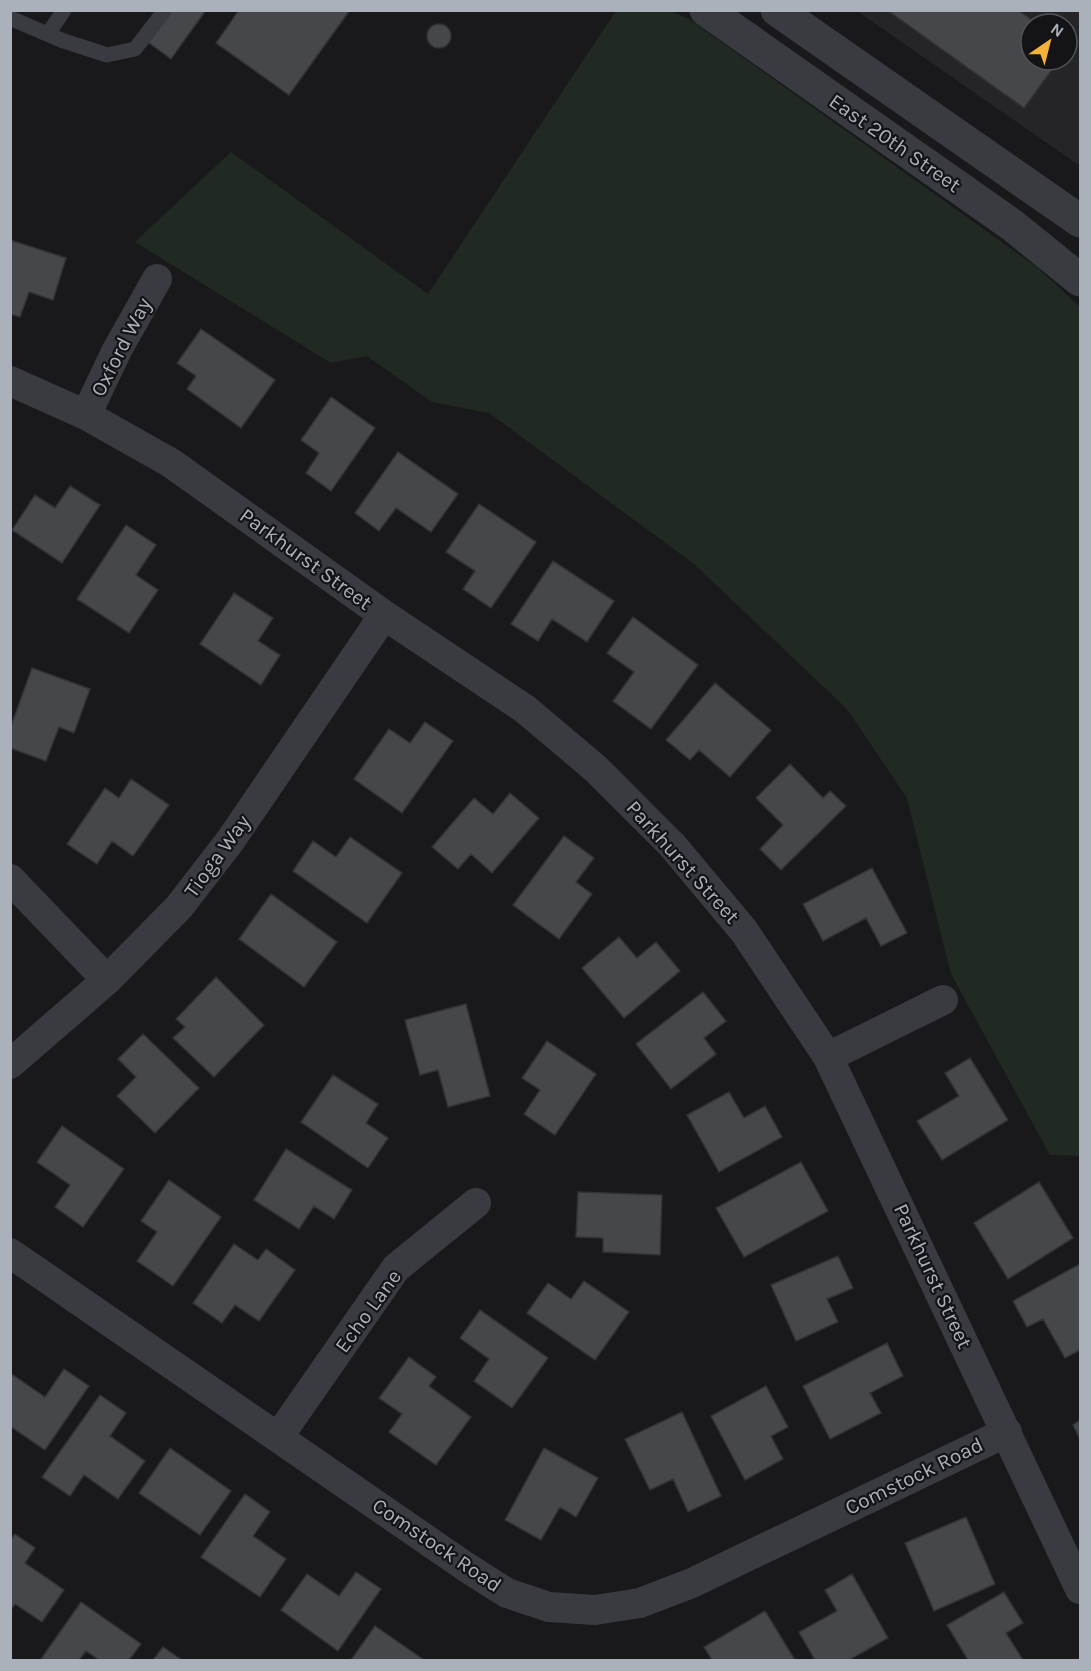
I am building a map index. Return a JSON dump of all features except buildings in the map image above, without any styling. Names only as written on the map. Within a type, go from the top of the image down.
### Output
[{"type":"street","name":"East 20th Street","points":[[777,10],[1080,221]]},
{"type":"street","name":"East 20th Street","points":[[729,11],[975,199],[1078,273]]},
{"type":"street","name":"Oxford Way","points":[[86,415],[117,350],[157,279]]},
{"type":"street","name":"Parkhurst Street","points":[[10,381],[86,415],[171,463],[384,615],[525,709],[604,776],[672,845],[744,931],[828,1057],[1080,1589]]},
{"type":"street","name":"Tioga Way","points":[[10,1064],[107,980],[179,907],[230,841],[384,615]]},
{"type":"street","points":[[10,879],[107,980]]},
{"type":"street","points":[[828,1057],[943,1000]]},
{"type":"street","name":"Echo Lane","points":[[279,1436],[396,1268],[476,1203]]},
{"type":"street","name":"Comstock Road","points":[[10,1253],[279,1436],[466,1567],[507,1593],[549,1607],[595,1610],[640,1603],[692,1583],[1007,1432]]},
{"type":"lane","points":[[48,34],[63,10]]},
{"type":"lane","points":[[10,18],[107,55],[135,50],[165,10]]},
{"type":"shaded area","points":[[616,11],[670,11],[689,19],[1038,268],[1080,307],[1080,1156],[1050,1155],[951,974],[907,798],[847,709],[694,564],[489,413],[432,402],[367,356],[331,363],[135,242],[231,152],[428,294]]},
{"type":"shaded area","points":[[857,11],[1080,11],[1080,166]]}]
